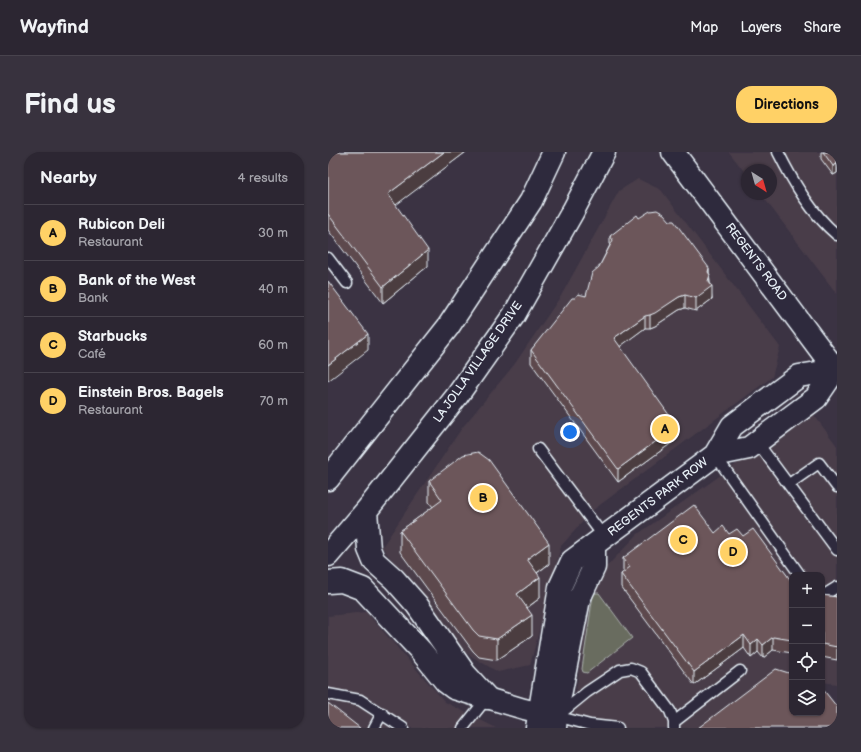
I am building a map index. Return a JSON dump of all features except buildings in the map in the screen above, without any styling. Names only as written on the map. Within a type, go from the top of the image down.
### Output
[{"type":"main road","points":[[328,479],[448,326],[531,201],[554,152]]},
{"type":"main road","name":"LA JOLLA VILLAGE DRIVE","points":[[328,555],[457,396],[514,315],[573,211],[604,152]]},
{"type":"main road","name":"REGENTS ROAD","points":[[673,152],[836,370]]},
{"type":"main road","points":[[715,455],[732,426],[799,376],[836,370]]},
{"type":"main road","name":"REGENTS PARK ROW","points":[[599,541],[715,455],[749,448],[816,398],[836,370]]},
{"type":"main road","points":[[366,510],[369,549],[374,561],[394,579],[417,605],[465,674],[487,698]]},
{"type":"main road","points":[[551,723],[579,599],[594,567],[599,541]]},
{"type":"main road","points":[[328,582],[342,581],[363,589],[421,651],[446,682],[454,688],[487,698]]},
{"type":"street","points":[[487,698],[551,723]]},
{"type":"lane","points":[[778,152],[812,209],[837,235]]},
{"type":"lane","points":[[328,258],[347,283]]},
{"type":"lane","points":[[757,442],[837,550]]},
{"type":"lane","points":[[538,448],[599,541]]},
{"type":"lane","points":[[715,455],[798,572]]},
{"type":"lane","points":[[789,484],[819,463],[837,487]]},
{"type":"lane","points":[[825,594],[837,587]]},
{"type":"lane","points":[[551,723],[587,692],[620,670],[631,668],[641,672],[670,711],[674,725],[740,671]]},
{"type":"lane","points":[[328,694],[360,700],[404,728]]},
{"type":"lane","points":[[463,728],[487,698]]},
{"type":"lane","points":[[366,728],[375,726],[382,713]]},
{"type":"lane","points":[[551,723],[618,728]]},
{"type":"shaded area","points":[[729,152],[837,152],[837,294],[766,200],[777,200],[777,164],[741,164],[741,167]]},
{"type":"shaded area","points":[[638,179],[661,190],[780,347],[772,377],[593,510],[561,546],[530,665],[498,672],[461,650],[382,547],[462,428],[514,365],[561,296],[619,191]]},
{"type":"shaded area","points":[[811,411],[837,446],[837,684],[825,682],[825,572],[789,572],[789,679],[713,728],[571,728],[591,583],[638,534]]},
{"type":"shaded area","points":[[366,612],[445,702],[496,728],[328,728],[328,616]]},
{"type":"green space","points":[[595,593],[599,593],[632,638],[587,673],[583,672],[582,669],[593,595]]},
{"type":"place","name":"Rubicon Deli","points":[[665,429]]},
{"type":"place","name":"Bank of the West","points":[[483,498]]},
{"type":"place","name":"Starbucks","points":[[683,540]]},
{"type":"place","name":"Einstein Bros. Bagels","points":[[733,552]]}]
